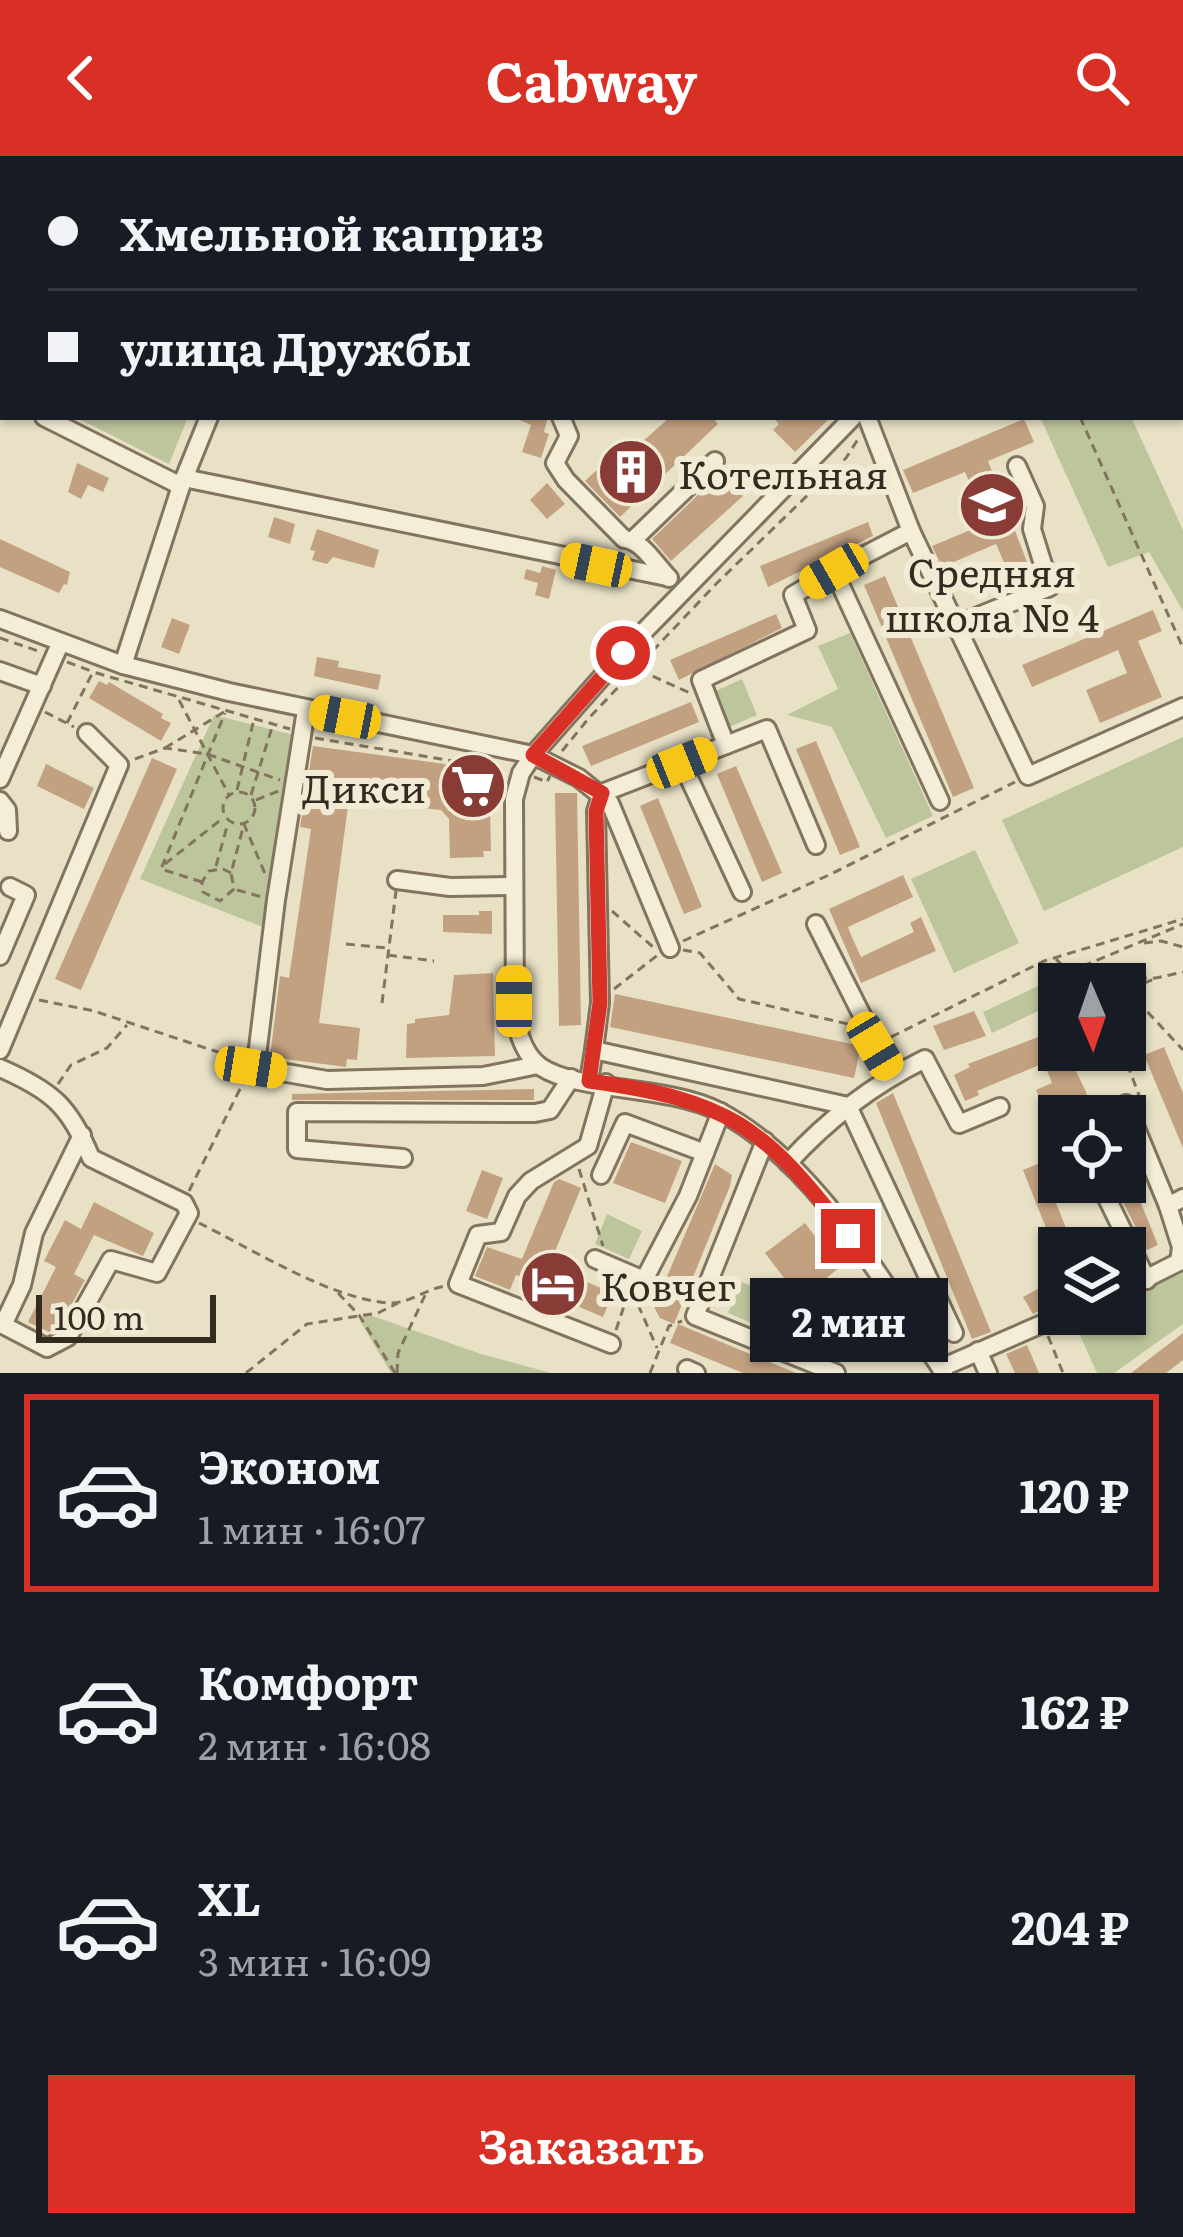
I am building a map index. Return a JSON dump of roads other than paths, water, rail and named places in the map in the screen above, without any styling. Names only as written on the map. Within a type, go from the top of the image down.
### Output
[{"type":"street","points":[[50,420],[183,482],[667,577]]},
{"type":"street","points":[[122,665],[208,420]]},
{"type":"street","points":[[562,420],[568,436],[555,463],[566,480],[683,590]]},
{"type":"street","points":[[538,1065],[520,1038],[515,1020],[514,799],[521,773],[683,590],[862,420]]},
{"type":"street","points":[[863,420],[954,626],[1028,776],[1183,707]]},
{"type":"street","points":[[596,565],[715,461]]},
{"type":"street","points":[[954,626],[1050,587],[1032,529],[1035,506],[1017,466]]},
{"type":"street","points":[[726,745],[701,680],[807,630],[793,595],[911,531]]},
{"type":"street","points":[[834,571],[940,801]]},
{"type":"street","points":[[0,619],[122,665],[306,710],[533,755],[602,793],[610,803],[665,951]]},
{"type":"street","points":[[0,779],[61,644]]},
{"type":"street","points":[[0,671],[42,686]]},
{"type":"street","points":[[306,710],[254,1065],[327,1080],[483,1076],[538,1065],[588,1080],[660,1091],[721,1112],[788,1163],[848,1236],[943,1371],[1038,1325]]},
{"type":"street","points":[[602,793],[767,729],[816,845]]},
{"type":"street","points":[[0,1050],[119,765],[87,733]]},
{"type":"street","points":[[682,763],[742,892]]},
{"type":"street","points":[[602,793],[596,811],[600,1003],[588,1080],[588,1146],[531,1181],[517,1196],[501,1232],[478,1235],[458,1284],[611,1344]]},
{"type":"street","points":[[0,801],[7,810],[8,831]]},
{"type":"street","points":[[397,880],[450,887],[513,886]]},
{"type":"street","points":[[0,956],[26,896],[10,887]]},
{"type":"street","points":[[816,924],[892,1075]]},
{"type":"street","points":[[594,1050],[848,1106]]},
{"type":"street","points":[[788,1163],[848,1106],[892,1075],[926,1059],[959,1124],[1000,1107]]},
{"type":"street","points":[[0,1068],[51,1094],[67,1110],[82,1135],[92,1158],[185,1210],[157,1273],[111,1260],[68,1336],[47,1348],[3,1325],[22,1285],[34,1233],[82,1135]]},
{"type":"street","points":[[404,1158],[297,1149],[297,1112],[535,1113],[550,1110],[588,1080]]},
{"type":"street","points":[[848,1106],[954,1333]]},
{"type":"street","points":[[601,1261],[644,1280],[688,1196],[721,1112]]},
{"type":"street","points":[[602,1174],[625,1123],[705,1153]]},
{"type":"street","points":[[765,1141],[695,1316],[836,1373]]},
{"type":"street","points":[[1109,1203],[1147,1280],[1179,1262],[1175,1202],[1146,1144]]},
{"type":"street","points":[[847,1337],[896,1304]]},
{"type":"street","points":[[978,1351],[988,1373]]},
{"type":"place","name":"Котельная","points":[[631,472]]},
{"type":"place","name":"Средняя школа № 4","points":[[992,505]]},
{"type":"place","name":"Дикси","points":[[473,786]]},
{"type":"place","name":"Ковчег","points":[[553,1284]]}]
